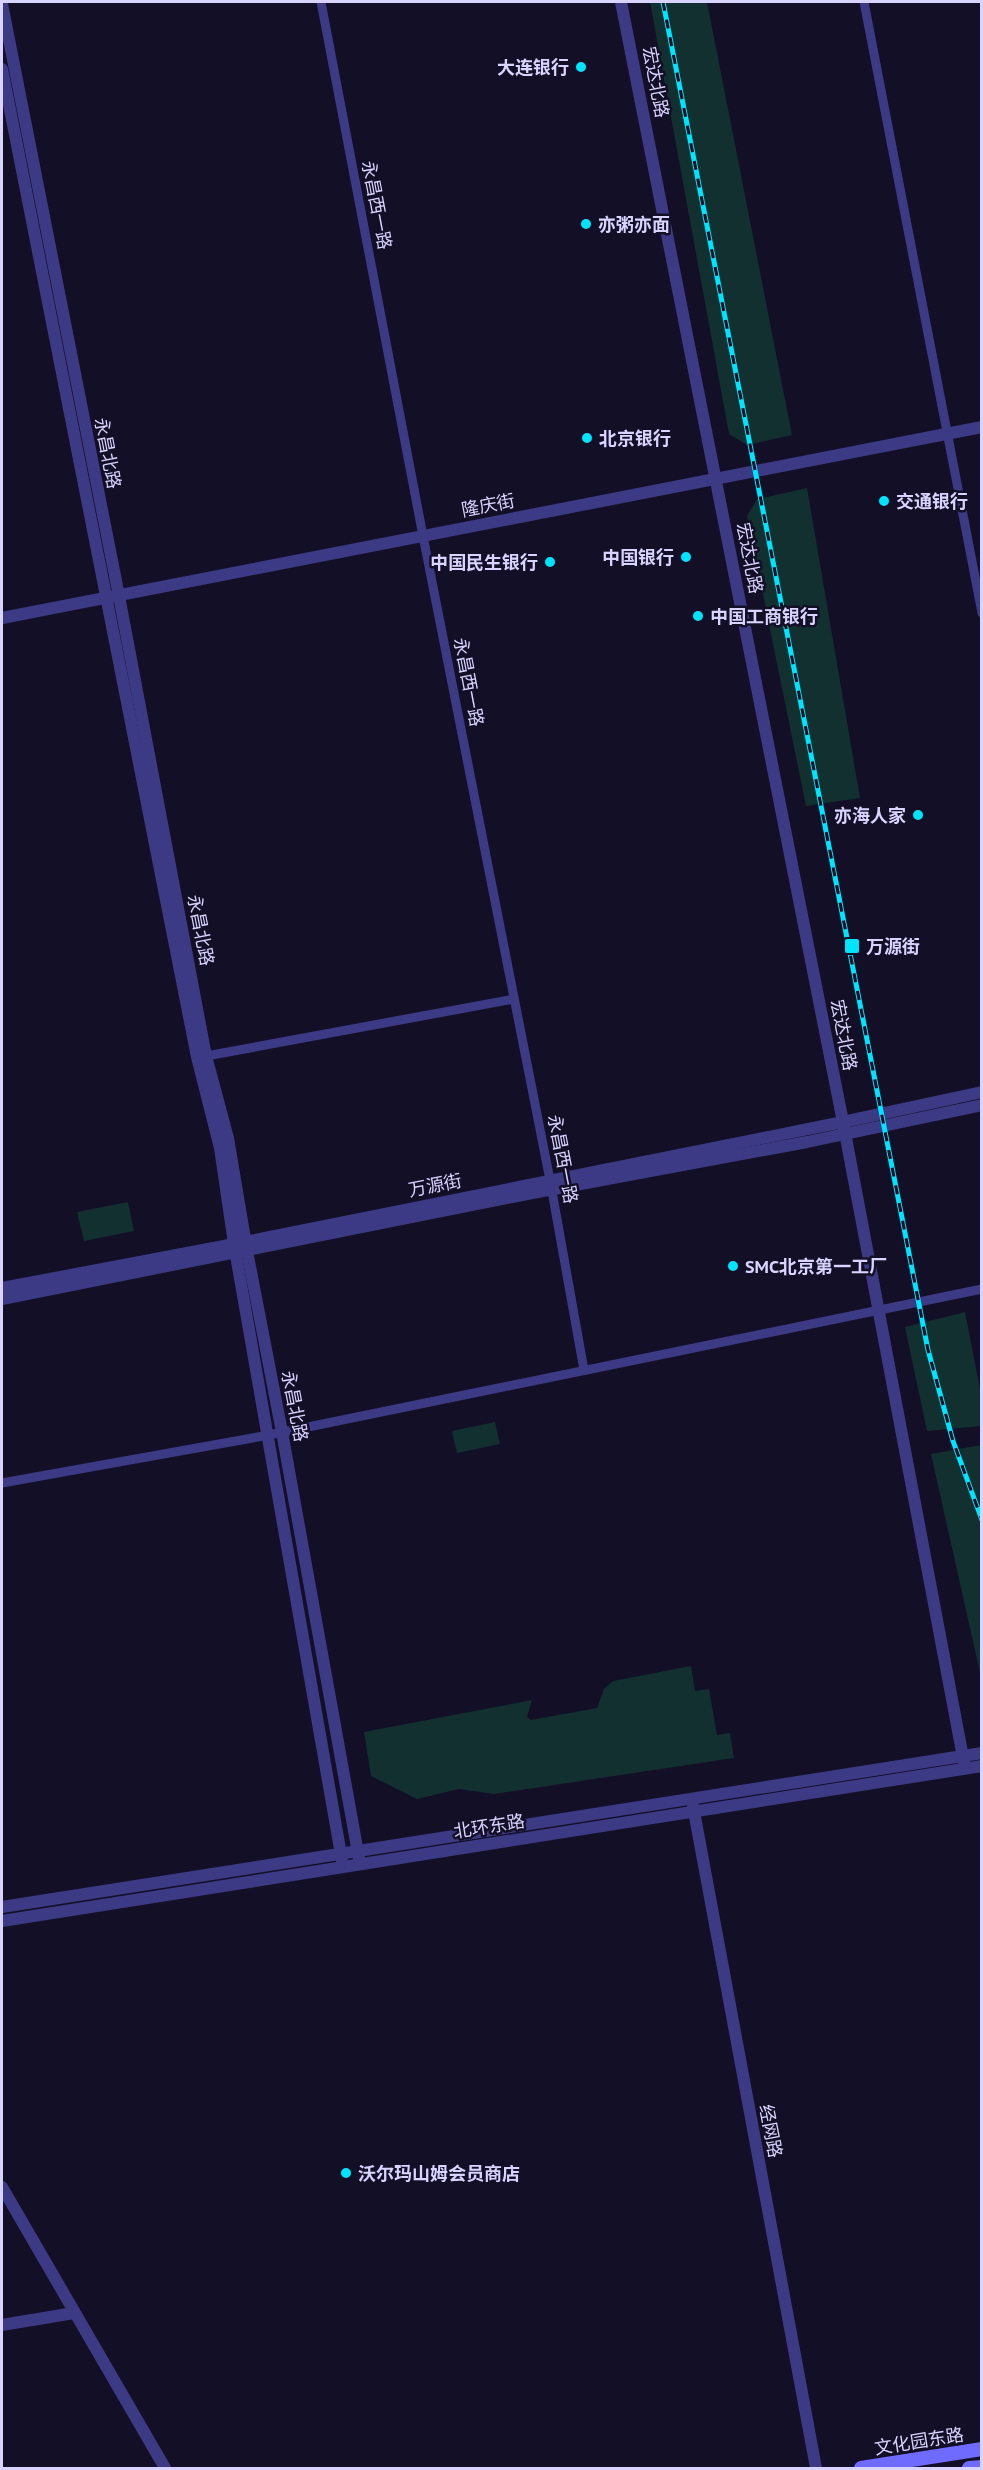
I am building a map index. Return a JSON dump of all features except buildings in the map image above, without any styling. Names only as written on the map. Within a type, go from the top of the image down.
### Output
[{"type":"main road","name":"文化园东路","points":[[861,2469],[981,2450]]},
{"type":"main road","name":"文化园东路","points":[[969,2469],[981,2467]]},
{"type":"street","name":"永昌西一路","points":[[321,2],[551,1185],[584,1370]]},
{"type":"street","name":"宏达北路","points":[[621,2],[844,1128],[964,1762]]},
{"type":"street","points":[[864,2],[981,613]]},
{"type":"street","name":"永昌北路","points":[[2,4],[201,1057],[228,1138],[241,1247],[269,1435],[343,1866]]},
{"type":"street","name":"永昌北路","points":[[2,69],[113,597]]},
{"type":"street","name":"隆庆街","points":[[2,618],[981,427]]},
{"type":"street","points":[[201,1057],[514,999]]},
{"type":"street","name":"万源街","points":[[844,1128],[981,1092]]},
{"type":"street","name":"万源街","points":[[2,1299],[241,1247],[551,1185],[844,1128],[981,1105]]},
{"type":"street","name":"永昌北路","points":[[241,1247],[282,1432],[360,1864]]},
{"type":"street","name":"万源街","points":[[2,1288],[241,1247]]},
{"type":"street","points":[[2,1484],[269,1435],[981,1289]]},
{"type":"street","name":"北环东路","points":[[2,1921],[694,1813],[964,1762],[981,1753]]},
{"type":"street","name":"北环东路","points":[[2,1907],[691,1799],[964,1762],[981,1766]]},
{"type":"street","name":"经网路","points":[[691,1799],[816,2469]]},
{"type":"street","points":[[2,2187],[165,2469]]},
{"type":"street","points":[[2,2325],[75,2313]]},
{"type":"green space","points":[[650,2],[707,2],[792,435],[747,445],[729,434]]},
{"type":"green space","points":[[807,488],[860,798],[806,806],[747,516],[757,499]]},
{"type":"green space","points":[[128,1202],[134,1231],[84,1241],[77,1212]]},
{"type":"green space","points":[[965,1312],[981,1394],[981,1426],[927,1431],[905,1327]]},
{"type":"green space","points":[[495,1422],[500,1444],[457,1453],[452,1431]]},
{"type":"green space","points":[[982,1445],[981,1677],[931,1454]]},
{"type":"green space","points":[[691,1666],[695,1691],[709,1689],[717,1735],[730,1733],[734,1758],[494,1794],[459,1789],[417,1799],[371,1776],[364,1732],[532,1700],[527,1717],[531,1720],[597,1708],[604,1689],[613,1681]]},
{"type":"railway","points":[[663,2],[928,1350],[953,1441],[982,1520]]},
{"type":"place","name":"大连银行","points":[[581,67]]},
{"type":"place","name":"亦粥亦面","points":[[586,224]]},
{"type":"place","name":"北京银行","points":[[587,438]]},
{"type":"place","name":"交通银行","points":[[884,501]]},
{"type":"place","name":"中国银行","points":[[686,557]]},
{"type":"place","name":"中国民生银行","points":[[550,562]]},
{"type":"place","name":"中国工商银行","points":[[698,616]]},
{"type":"place","name":"亦海人家","points":[[918,815]]},
{"type":"place","name":"万源街","points":[[852,946]]},
{"type":"place","name":"SMC北京第一工厂","points":[[733,1266]]},
{"type":"place","name":"沃尔玛山姆会员商店","points":[[346,2173]]}]
